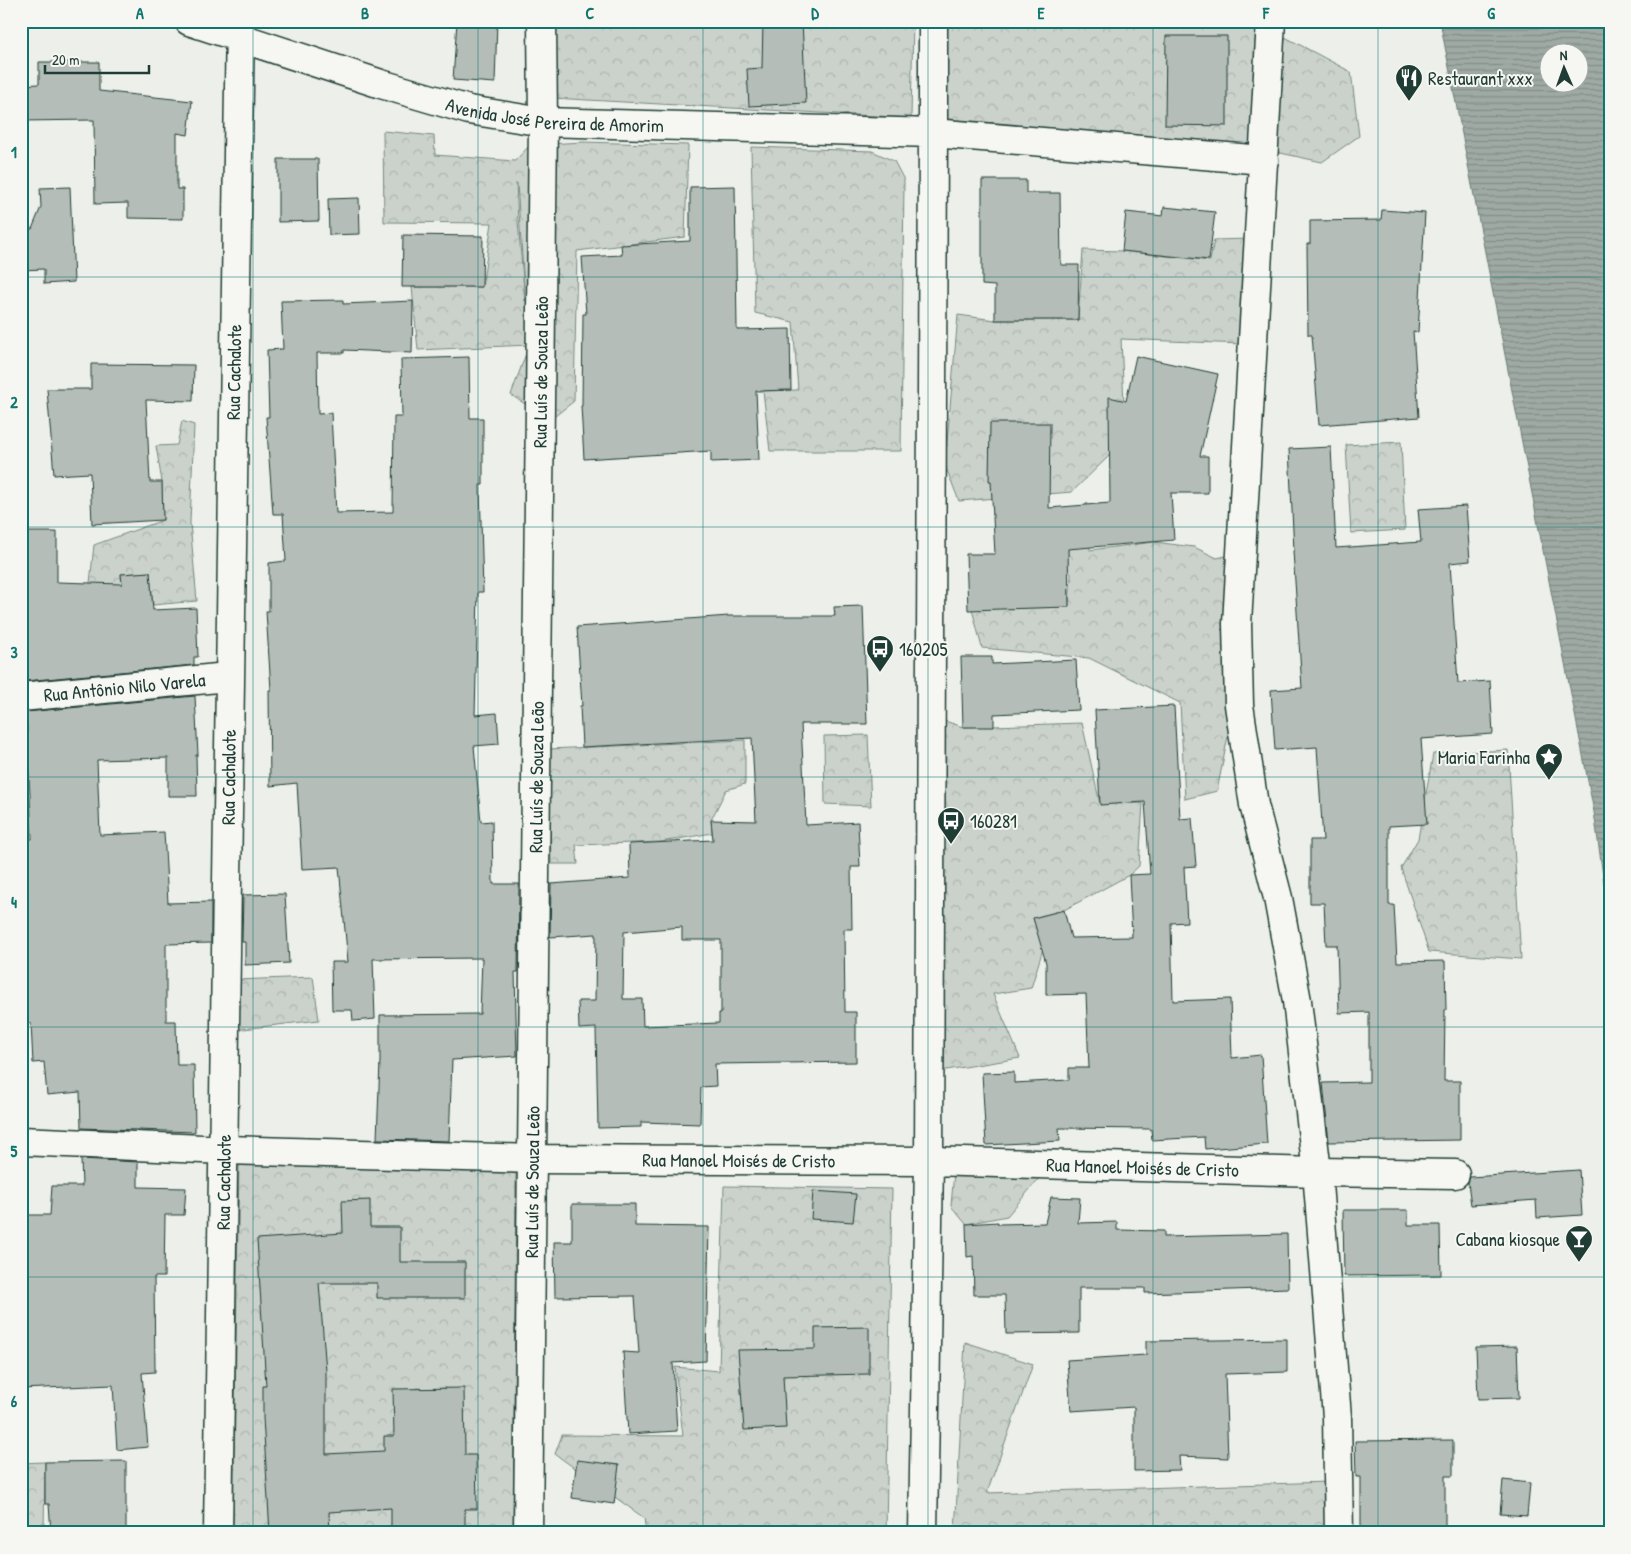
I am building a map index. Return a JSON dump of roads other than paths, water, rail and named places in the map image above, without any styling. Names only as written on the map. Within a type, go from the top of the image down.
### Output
[{"type":"street","name":"Avenida José Pereira de Amorim","points":[[189,21],[239,29],[381,84],[469,110],[543,122],[933,133],[1264,160]]},
{"type":"street","name":"Rua Luís de Souza Leão","points":[[528,1533],[543,122],[542,21]]},
{"type":"street","points":[[923,1533],[928,1161],[933,21]]},
{"type":"street","points":[[1271,21],[1236,624],[1239,705],[1254,805],[1278,898],[1297,1002],[1317,1172],[1337,1417],[1338,1533]]},
{"type":"street","name":"Rua Cachalote","points":[[218,1533],[225,1150],[228,677],[239,29]]},
{"type":"street","name":"Rua Antônio Nilo Varela","points":[[21,696],[228,677]]},
{"type":"street","name":"Rua Manoel Moisés de Cristo","points":[[21,1141],[225,1150],[533,1159],[928,1161],[1455,1174]]},
{"type":"place","name":"Restaurant xxx","points":[[1409,102]]},
{"type":"place","name":"160205","points":[[880,673]]},
{"type":"place","name":"Maria Farinha","points":[[1549,781]]},
{"type":"place","name":"160281","points":[[951,845]]},
{"type":"place","name":"Cabana kiosque","points":[[1579,1263]]}]
